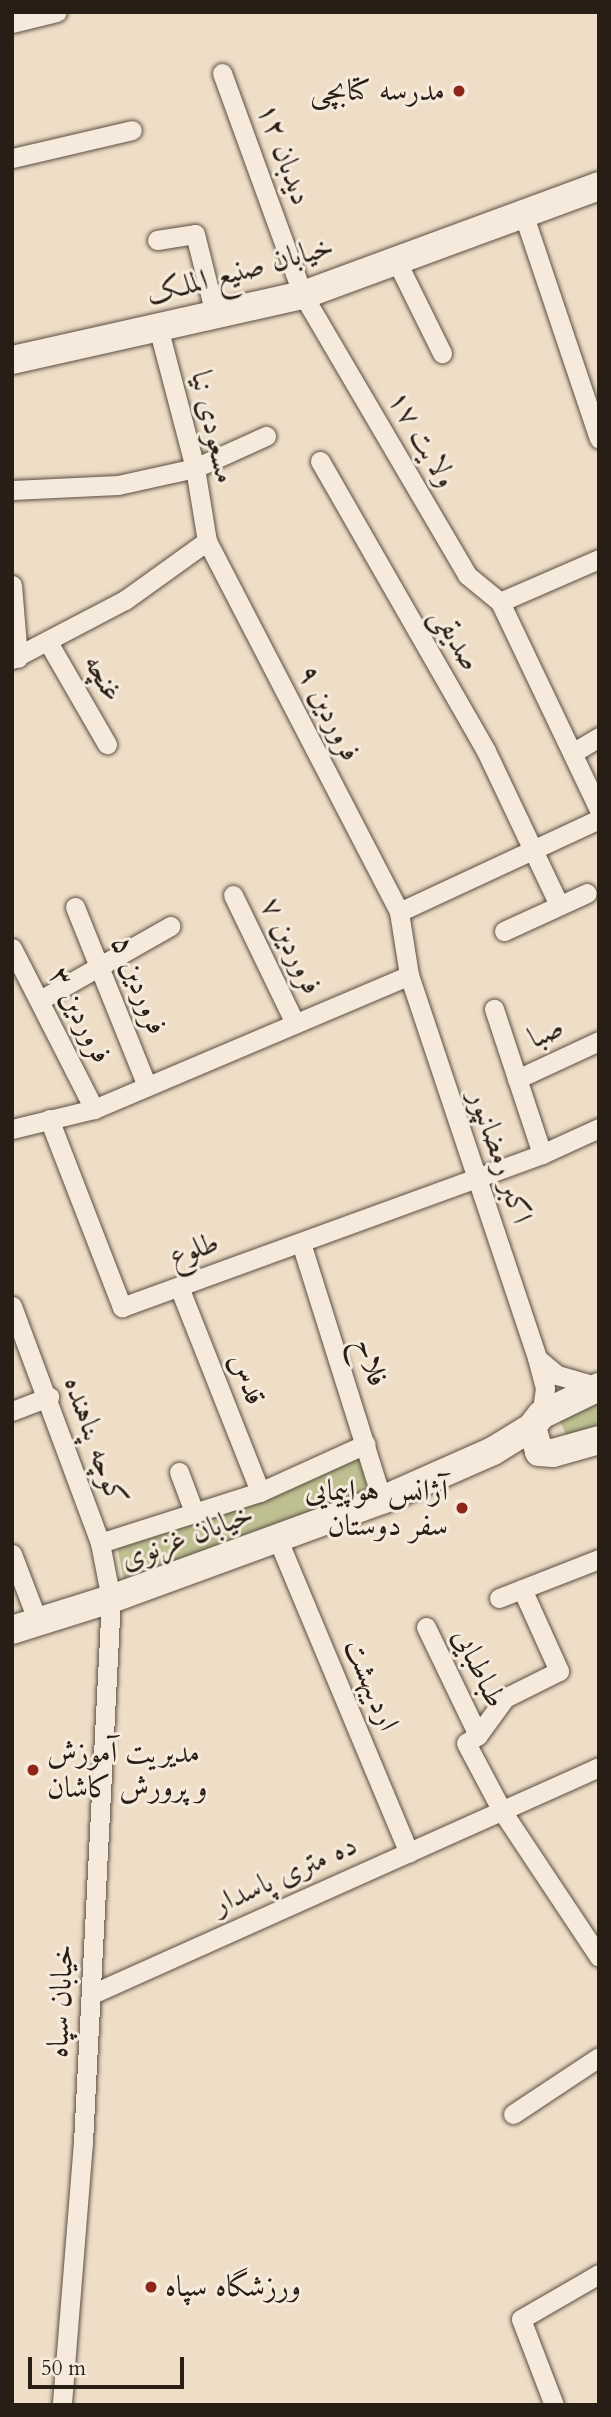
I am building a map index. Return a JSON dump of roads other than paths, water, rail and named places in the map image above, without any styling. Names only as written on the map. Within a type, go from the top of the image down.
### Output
[{"type":"street","points":[[12,23],[57,12]]},
{"type":"street","name":"دیدبان ۱۲","points":[[222,73],[303,295]]},
{"type":"street","points":[[12,158],[132,130]]},
{"type":"street","name":"خیابان صنیع الملک","points":[[12,360],[303,295],[599,186]]},
{"type":"street","points":[[523,213],[599,439]]},
{"type":"street","points":[[157,240],[195,234],[215,314]]},
{"type":"street","points":[[396,260],[442,353]]},
{"type":"street","name":"ولایت ۱۷","points":[[303,295],[467,575],[500,602]]},
{"type":"street","name":"مسعودی نیا","points":[[158,327],[194,468],[207,541]]},
{"type":"street","points":[[12,491],[82,491],[194,468],[266,436]]},
{"type":"street","name":"صدیقی","points":[[320,461],[486,751],[559,905]]},
{"type":"street","points":[[12,585],[15,659],[125,600],[207,541]]},
{"type":"street","name":"فروردین ۹","points":[[207,541],[398,912],[409,975]]},
{"type":"street","points":[[599,559],[500,602],[574,752],[599,810]]},
{"type":"street","name":"غنچه","points":[[48,642],[107,744]]},
{"type":"street","points":[[574,752],[599,737]]},
{"type":"street","points":[[398,912],[599,820]]},
{"type":"street","points":[[504,931],[587,893]]},
{"type":"street","name":"فروردین ۷","points":[[233,895],[295,1023]]},
{"type":"street","name":"فروردین ۵","points":[[75,906],[147,1086]]},
{"type":"street","points":[[40,1000],[170,926]]},
{"type":"street","name":"فروردین ۳","points":[[12,948],[94,1110]]},
{"type":"street","points":[[12,1129],[94,1110],[409,975]]},
{"type":"street","name":"اکبر رمضانپور","points":[[409,975],[537,1358],[545,1388],[538,1431]]},
{"type":"street","points":[[494,1009],[542,1154],[599,1128]]},
{"type":"street","name":"صبا","points":[[517,1079],[599,1041]]},
{"type":"street","name":"طلوع","points":[[49,1119],[122,1307],[477,1182],[542,1154]]},
{"type":"street","name":"فلاح","points":[[301,1243],[382,1500]]},
{"type":"street","name":"قدس","points":[[179,1287],[260,1492]]},
{"type":"street","name":"کوچه پناهنده","points":[[12,1306],[49,1397],[100,1543],[111,1599]]},
{"type":"street","points":[[537,1358],[557,1376],[599,1387]]},
{"type":"street","name":"خیابان غزنوی","points":[[25,1626],[111,1599],[382,1500],[538,1431],[599,1387]]},
{"type":"street","points":[[12,1410],[49,1397]]},
{"type":"street","points":[[538,1431],[553,1453],[599,1440]]},
{"type":"street","points":[[100,1543],[260,1492],[366,1444]]},
{"type":"street","points":[[179,1472],[194,1512]]},
{"type":"street","name":"اردیبهشت","points":[[278,1540],[409,1853]]},
{"type":"street","points":[[12,1554],[25,1626]]},
{"type":"street","points":[[499,1598],[599,1559]]},
{"type":"street","points":[[522,1589],[559,1671],[505,1698],[478,1735],[466,1742],[502,1811],[599,1957]]},
{"type":"street","name":"خیابان سپاه","points":[[62,2405],[92,1994],[111,1599]]},
{"type":"street","name":"طباطبایی","points":[[426,1627],[478,1735]]},
{"type":"street","name":"ده متری پاسدار","points":[[92,1994],[599,1767]]},
{"type":"street","points":[[513,2114],[599,2057]]},
{"type":"street","points":[[555,2405],[521,2319],[599,2274]]},
{"type":"place","name":"مدرسه کتابچی","points":[[459,91]]},
{"type":"place","name":"آژانس هواپیمایی سفر دوستان","points":[[462,1508]]},
{"type":"place","name":"مدیریت آموزش و پرورش کاشان","points":[[33,1770]]},
{"type":"place","name":"ورزشگاه سپاه","points":[[151,2287]]}]
